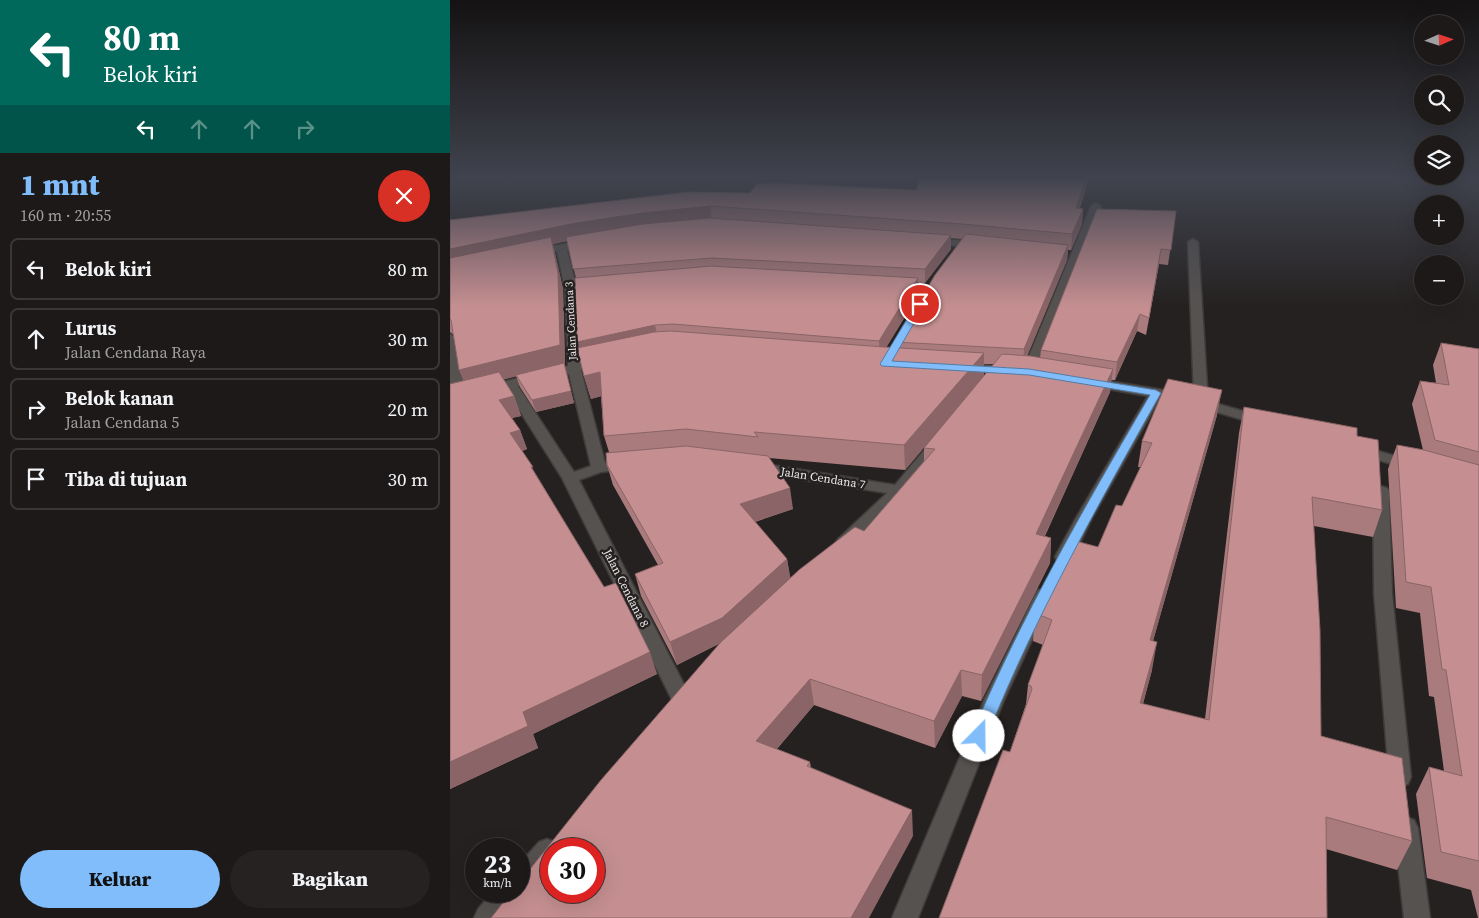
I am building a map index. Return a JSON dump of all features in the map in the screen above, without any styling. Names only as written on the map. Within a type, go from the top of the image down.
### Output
[{"type":"street","points":[[952,367],[1034,373],[1071,255],[1088,221]]},
{"type":"street","points":[[524,254],[600,241]]},
{"type":"street","points":[[923,241],[960,247],[991,246]]},
{"type":"street","points":[[1193,242],[1201,403]]},
{"type":"street","name":"Jalan Cendana 3","points":[[561,247],[576,288],[574,367]]},
{"type":"street","points":[[890,287],[929,289]]},
{"type":"street","points":[[450,338],[455,397],[612,359]]},
{"type":"street","points":[[574,367],[599,468]]},
{"type":"street","points":[[987,384],[999,369]]},
{"type":"street","points":[[1077,380],[1171,396],[1273,425]]},
{"type":"street","name":"Jalan Cendana 8","points":[[510,385],[570,478],[681,698]]},
{"type":"street","points":[[905,918],[994,700],[1053,578],[1084,518],[1171,396]]},
{"type":"street","points":[[829,558],[899,490],[949,430]]},
{"type":"street","points":[[1346,446],[1424,469]]},
{"type":"street","points":[[1378,455],[1383,525],[1383,592],[1403,800],[1417,918]]},
{"type":"street","points":[[570,478],[599,468],[642,464]]},
{"type":"street","name":"Jalan Cendana 7","points":[[748,466],[899,490]]},
{"type":"street","points":[[668,713],[695,685]]},
{"type":"street","points":[[530,870],[540,858]]},
{"type":"street","points":[[487,918],[500,903]]},
{"type":"building","points":[[450,221],[590,221],[576,223],[450,249]]},
{"type":"building","points":[[678,221],[750,221],[951,235],[925,269],[712,258],[573,269],[566,237],[643,224]]},
{"type":"building","points":[[918,221],[1078,221],[1072,234]]},
{"type":"building","points":[[1092,221],[1175,221],[1171,250],[1161,249],[1149,318],[1140,314],[1117,362],[1041,350]]},
{"type":"building","points":[[966,234],[1068,245],[1024,349],[895,342],[935,275]]},
{"type":"building","points":[[551,237],[558,273],[560,345],[459,370],[450,319],[450,258]]},
{"type":"building","points":[[711,266],[918,278],[879,341],[673,324],[655,325],[577,342],[575,278]]},
{"type":"building","points":[[671,331],[984,353],[904,445],[754,432],[758,437],[686,429],[604,436],[600,372],[584,376],[577,348],[654,332]]},
{"type":"building","points":[[1441,343],[1479,349],[1479,452],[1435,440],[1420,381],[1449,385]]},
{"type":"building","points":[[1002,354],[1030,356],[1113,369],[1036,534],[1051,538],[982,675],[961,670],[934,721],[810,679],[756,741],[810,762],[807,766],[912,810],[851,918],[491,918],[503,903],[530,903],[530,869],[540,857],[540,903],[605,903],[605,838],[555,838],[601,780],[721,642],[799,570],[855,527],[864,531],[935,449],[924,448]]},
{"type":"building","points":[[564,363],[571,391],[532,400],[516,375]]},
{"type":"building","points":[[499,372],[514,396],[499,400],[520,430],[510,433],[533,467],[531,467],[604,587],[616,583],[650,652],[523,712],[528,726],[450,762],[450,384]]},
{"type":"building","points":[[1168,379],[1222,390],[1150,640],[1157,642],[1140,703],[1209,720],[1244,407],[1357,428],[1357,436],[1378,440],[1382,510],[1312,497],[1320,630],[1321,736],[1402,758],[1412,841],[1326,817],[1327,918],[939,918],[1003,750],[1010,752],[1032,689],[1028,685],[1052,620],[1035,613],[1072,540],[1098,547],[1116,505],[1122,506],[1152,443],[1142,441]]},
{"type":"building","points":[[1397,445],[1424,450],[1479,465],[1479,861],[1441,852],[1429,767],[1462,776],[1446,670],[1442,669],[1431,587],[1406,582]]},
{"type":"building","points":[[686,446],[768,456],[790,488],[740,504],[787,559],[722,618],[670,642],[635,574],[663,563],[607,465],[606,453]]},
{"type":"route","points":[[920,304],[885,364],[1029,372],[1156,393],[1084,518],[1042,598],[979,736]]}]
